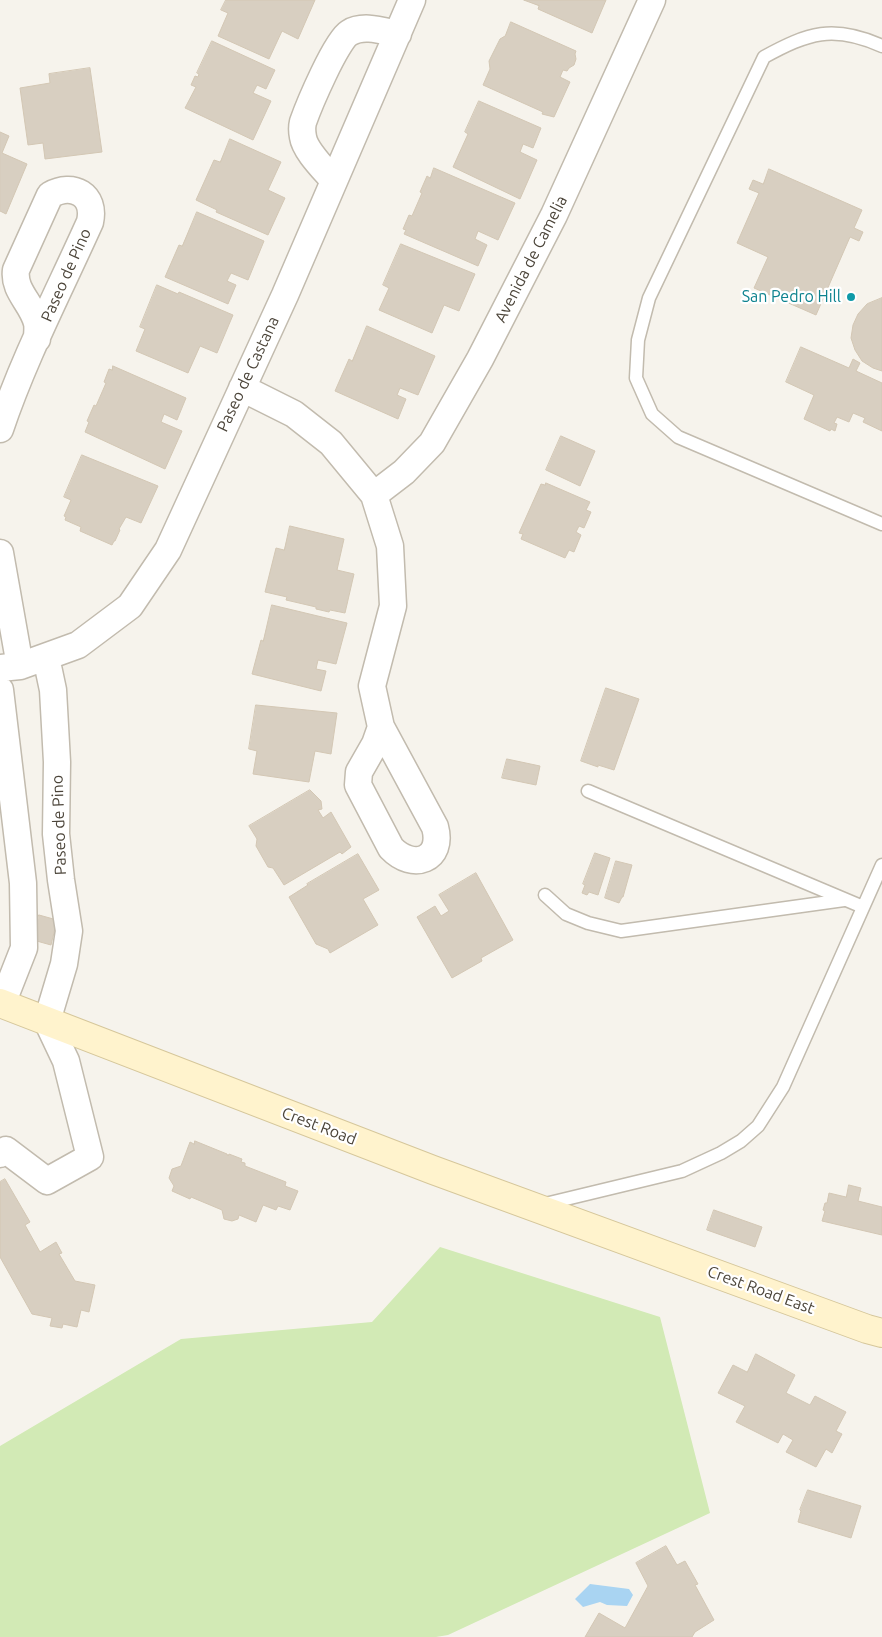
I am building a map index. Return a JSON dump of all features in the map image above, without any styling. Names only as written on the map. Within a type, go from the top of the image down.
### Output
[{"type":"street","name":"Paseo de Castana","points":[[10,667],[78,645],[130,606],[168,550],[285,295],[412,0]]},
{"type":"street","name":"Avenida de Camelia","points":[[374,495],[404,472],[432,443],[480,358],[554,215],[652,0]]},
{"type":"street","points":[[334,180],[312,155],[303,139],[303,124],[325,71],[342,38],[350,32],[366,28],[398,34]]},
{"type":"street","name":"Paseo de Pino","points":[[0,429],[11,398],[90,222],[92,213],[90,205],[84,196],[68,189],[58,190],[50,195],[16,270],[15,280],[18,289],[38,324],[37,339]]},
{"type":"street","points":[[242,388],[294,414],[331,443],[374,495],[390,546],[393,606],[372,686],[381,727]]},
{"type":"street","points":[[0,553],[10,667]]},
{"type":"street","name":"Paseo de Pino","points":[[46,656],[54,690],[57,762],[56,834],[60,880],[69,931],[64,964],[47,1021]]},
{"type":"street","points":[[0,690],[23,883],[24,948],[1,1004]]},
{"type":"street","name":"Crest Road","points":[[1,1004],[424,1167],[640,1245]]},
{"type":"street","points":[[0,1154],[6,1150],[47,1181],[90,1157],[66,1061],[47,1021]]},
{"type":"street","name":"Crest Road East","points":[[640,1245],[882,1333]]},
{"type":"lane","points":[[882,46],[864,38],[837,32],[815,34],[792,42],[764,57],[649,298],[638,340],[636,378],[652,414],[678,438],[882,524]]},
{"type":"lane","points":[[588,791],[863,907]]},
{"type":"lane","points":[[534,1207],[682,1170],[721,1153],[741,1141],[758,1126],[783,1087],[882,865]]},
{"type":"lane","points":[[545,895],[566,914],[588,923],[621,930],[844,900]]},
{"type":"green space","points":[[440,1247],[660,1317],[710,1513],[448,1635],[436,1637],[0,1637],[0,1446],[181,1339],[372,1322]]},
{"type":"water","points":[[590,1584],[629,1589],[633,1595],[627,1606],[607,1605],[600,1602],[583,1607],[575,1599]]},
{"type":"building","points":[[226,0],[315,0],[298,39],[282,31],[269,59],[218,36],[228,13],[221,10]]},
{"type":"building","points":[[524,0],[606,0],[592,33],[538,9],[539,6]]},
{"type":"building","points":[[511,22],[576,51],[574,65],[567,71],[563,70],[560,77],[570,82],[554,117],[542,114],[543,112],[483,85],[490,69],[489,61],[500,39],[505,36]]},
{"type":"building","points":[[212,41],[275,70],[266,89],[257,85],[253,93],[271,101],[253,140],[185,108],[196,87],[191,85],[195,76],[198,77],[199,74],[197,73]]},
{"type":"building","points":[[90,68],[102,152],[45,159],[43,143],[28,145],[20,88],[50,83],[49,74]]},
{"type":"building","points":[[479,101],[541,128],[533,148],[523,144],[520,152],[537,160],[520,199],[453,167],[468,134],[465,132]]},
{"type":"building","points":[[0,132],[9,136],[2,153],[27,164],[6,214],[0,211]]},
{"type":"building","points":[[230,139],[281,162],[268,190],[285,198],[268,235],[216,212],[217,210],[196,200],[214,160],[220,162]]},
{"type":"building","points":[[434,168],[515,203],[498,240],[478,231],[475,239],[487,245],[478,266],[404,234],[406,230],[403,229],[409,215],[412,216],[427,176],[430,178]]},
{"type":"building","points":[[769,169],[862,210],[854,228],[863,232],[859,241],[850,237],[816,315],[754,288],[768,257],[737,243],[759,193],[749,189],[753,180],[763,184]]},
{"type":"building","points":[[197,212],[264,241],[248,280],[231,273],[227,281],[236,285],[228,304],[165,277],[179,245],[182,246]]},
{"type":"building","points":[[401,244],[475,274],[459,311],[444,305],[432,333],[379,310],[389,288],[383,285]]},
{"type":"building","points":[[157,285],[178,294],[179,292],[233,315],[217,353],[200,346],[188,373],[136,351],[145,329],[140,327]]},
{"type":"building","points":[[882,298],[882,371],[862,361],[855,350],[851,338],[853,325],[858,314],[867,304]]},
{"type":"building","points":[[367,326],[435,356],[418,395],[400,388],[397,395],[406,399],[398,419],[335,391],[349,359],[352,361]]},
{"type":"building","points":[[801,347],[849,368],[853,359],[860,363],[856,371],[882,383],[882,431],[863,422],[865,418],[853,413],[849,422],[837,417],[834,423],[837,424],[835,431],[831,429],[830,431],[804,419],[814,395],[786,382]]},
{"type":"building","points":[[113,366],[186,398],[177,420],[164,414],[161,422],[182,431],[165,469],[85,432],[89,422],[87,421],[106,383],[104,382],[109,369],[112,370]]},
{"type":"building","points":[[561,436],[595,451],[580,486],[546,470]]},
{"type":"building","points":[[82,455],[158,486],[141,523],[126,517],[112,545],[80,531],[81,527],[65,520],[66,517],[64,516],[71,500],[64,497]]},
{"type":"building","points":[[546,483],[590,502],[586,510],[591,512],[584,528],[579,526],[576,532],[581,535],[574,552],[569,550],[565,558],[521,539],[523,534],[519,533],[541,484],[545,485]]},
{"type":"building","points":[[290,526],[344,539],[337,570],[354,574],[345,613],[316,609],[316,607],[286,600],[287,597],[265,592],[276,548],[284,550]]},
{"type":"building","points":[[272,605],[347,623],[336,664],[318,660],[316,669],[326,671],[321,691],[252,674]]},
{"type":"building","points":[[606,688],[639,699],[614,770],[581,761]]},
{"type":"building","points":[[256,705],[337,713],[331,754],[315,751],[309,782],[253,774],[257,751],[249,749]]},
{"type":"building","points":[[507,759],[540,766],[536,785],[502,778]]},
{"type":"building","points":[[310,790],[321,801],[322,809],[318,810],[323,818],[331,812],[351,847],[342,854],[340,852],[284,885],[273,868],[268,867],[256,846],[257,839],[249,826]]},
{"type":"building","points":[[595,853],[610,858],[598,895],[589,892],[587,895],[582,893],[585,885],[583,884]]},
{"type":"building","points":[[358,854],[379,890],[363,899],[378,925],[330,953],[328,949],[316,944],[289,897],[307,884]]},
{"type":"building","points":[[616,861],[632,865],[623,897],[619,903],[605,898]]},
{"type":"building","points":[[476,873],[513,940],[481,958],[482,961],[452,978],[417,917],[435,906],[441,916],[449,911],[439,895]]},
{"type":"building","points":[[39,915],[57,920],[51,945],[33,940]]},
{"type":"building","points":[[195,1141],[228,1156],[229,1154],[242,1159],[241,1162],[245,1163],[245,1166],[286,1182],[285,1186],[298,1191],[290,1210],[278,1206],[276,1210],[263,1205],[256,1222],[239,1215],[238,1219],[232,1221],[224,1219],[222,1210],[172,1191],[174,1186],[169,1178],[172,1169],[181,1166],[190,1142],[194,1144]]},
{"type":"building","points":[[5,1179],[30,1222],[25,1225],[40,1252],[56,1242],[62,1253],[59,1254],[75,1281],[95,1285],[89,1312],[81,1310],[77,1327],[63,1324],[62,1328],[50,1326],[52,1318],[32,1314],[0,1257],[0,1182]]},
{"type":"building","points":[[849,1185],[861,1188],[858,1201],[882,1207],[882,1235],[822,1221],[825,1211],[823,1210],[829,1193],[846,1197]]},
{"type":"building","points":[[714,1210],[762,1227],[755,1247],[707,1230]]},
{"type":"building","points":[[756,1354],[795,1375],[786,1393],[810,1405],[815,1396],[846,1412],[836,1431],[842,1434],[832,1453],[826,1449],[816,1467],[786,1452],[793,1440],[783,1434],[778,1443],[736,1422],[745,1406],[718,1393],[733,1365],[747,1372]]},
{"type":"building","points":[[808,1490],[861,1506],[851,1538],[798,1522],[800,1510]]},
{"type":"building","points":[[666,1546],[677,1565],[685,1561],[698,1584],[695,1585],[714,1620],[695,1632],[692,1637],[585,1637],[599,1613],[625,1628],[648,1586],[636,1563]]},
{"type":"place","name":"San Pedro Hill","points":[[851,297]]}]
